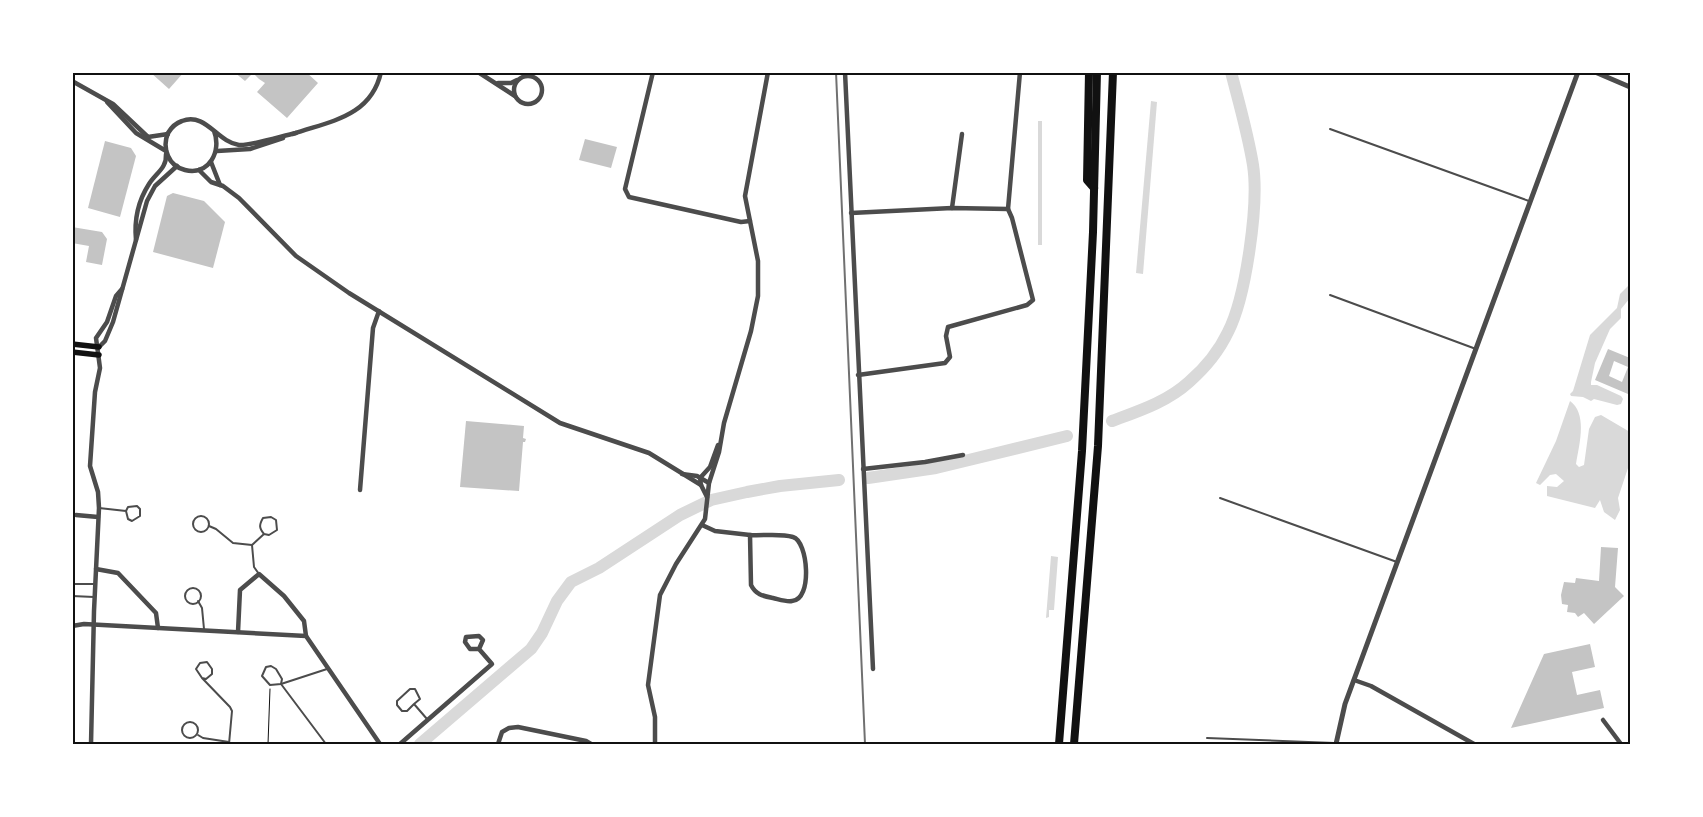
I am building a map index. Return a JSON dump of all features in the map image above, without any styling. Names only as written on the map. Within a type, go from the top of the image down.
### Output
[{"type":"highway","points":[[1089,72],[1088,180],[1094,188]]},
{"type":"highway","points":[[1059,744],[1082,451],[1094,188],[1097,72]]},
{"type":"highway","points":[[1074,744],[1098,446],[1114,74]]},
{"type":"main road","points":[[72,344],[99,347]]},
{"type":"main road","points":[[72,352],[99,355]]},
{"type":"street","points":[[217,151],[250,150],[360,109],[375,90],[381,72]]},
{"type":"street","points":[[478,72],[525,104],[534,103],[542,92],[537,72]]},
{"type":"street","points":[[653,72],[625,189],[630,197],[741,222],[750,221]]},
{"type":"street","points":[[700,486],[700,478],[710,467],[720,440],[751,331],[758,296],[758,260],[746,196],[768,72]]},
{"type":"street","points":[[845,72],[873,669]]},
{"type":"street","points":[[858,375],[945,363],[950,357],[946,336],[948,327],[1026,305],[1032,300],[1012,218],[1008,209],[1020,72]]},
{"type":"street","points":[[1336,744],[1343,710],[1578,72]]},
{"type":"street","points":[[1595,72],[1630,87]]},
{"type":"street","points":[[494,82],[510,83],[530,74],[538,79]]},
{"type":"street","points":[[515,96],[514,87],[518,80]]},
{"type":"street","points":[[72,81],[126,114],[148,137],[168,134]]},
{"type":"street","points":[[106,101],[136,132],[166,151],[176,166],[184,170],[199,170],[211,162],[217,151],[214,131]]},
{"type":"street","points":[[136,244],[135,218],[138,207],[149,184],[166,162],[168,134],[179,122],[194,119],[202,121],[221,137],[243,145],[296,133]]},
{"type":"street","points":[[952,208],[962,134]]},
{"type":"street","points":[[211,162],[220,184]]},
{"type":"street","points":[[99,347],[113,322],[150,194],[164,176],[176,166]]},
{"type":"street","points":[[199,170],[211,182],[220,184],[239,198],[296,256],[379,311],[560,423],[578,431],[630,445],[648,453],[700,486],[707,497]]},
{"type":"street","points":[[851,212],[952,208],[1008,209]]},
{"type":"street","points":[[91,744],[94,597],[99,508],[98,492],[90,466],[95,392],[100,368],[99,347],[96,338],[107,322],[116,296],[122,289]]},
{"type":"street","points":[[360,490],[373,328],[379,311]]},
{"type":"street","points":[[655,744],[655,717],[648,685],[660,595],[676,564],[702,525],[709,483],[719,452],[720,440]]},
{"type":"street","points":[[863,469],[925,462],[963,455]]},
{"type":"street","points":[[681,473],[700,478],[709,483]]},
{"type":"street","points":[[76,515],[98,517]]},
{"type":"street","points":[[702,525],[715,531],[794,537],[800,541],[804,548],[805,591],[801,598],[792,602],[762,596],[754,591],[751,585],[750,535]]},
{"type":"street","points":[[96,569],[112,570],[118,573],[156,613],[158,628]]},
{"type":"street","points":[[238,632],[240,590],[259,574],[284,596],[304,621],[306,636],[380,744]]},
{"type":"street","points":[[72,626],[94,625],[306,636]]},
{"type":"street","points":[[400,744],[492,664],[479,649]]},
{"type":"street","points":[[1354,680],[1371,686],[1474,744]]},
{"type":"street","points":[[1603,720],[1621,744]]},
{"type":"street","points":[[498,744],[502,732],[509,728],[518,727],[586,741],[591,744]]},
{"type":"lane","points":[[1330,129],[1530,201]]},
{"type":"lane","points":[[1330,295],[1476,349]]},
{"type":"lane","points":[[1220,498],[1397,562]]},
{"type":"lane","points":[[137,506],[140,509],[140,516],[132,521],[128,518],[126,511],[128,507],[137,506]]},
{"type":"lane","points":[[99,508],[126,511]]},
{"type":"lane","points":[[203,516],[209,522],[209,526],[202,532],[197,531],[194,528],[194,520],[203,516]]},
{"type":"lane","points":[[209,526],[216,528],[232,543],[252,545],[264,534],[269,535],[277,530],[276,520],[271,517],[264,518],[260,524],[260,529],[264,534]]},
{"type":"lane","points":[[252,545],[254,567],[259,574]]},
{"type":"lane","points":[[72,584],[95,584]]},
{"type":"lane","points":[[194,588],[198,590],[201,594],[198,601],[188,602],[186,595],[188,590],[194,588]]},
{"type":"lane","points":[[72,596],[94,597]]},
{"type":"lane","points":[[198,601],[202,608],[205,632]]},
{"type":"lane","points":[[197,734],[203,738],[229,744],[232,710],[198,674],[197,665],[208,662],[212,669],[212,674],[206,679],[202,678]]},
{"type":"lane","points":[[326,744],[281,684],[281,675],[272,666],[266,667],[262,676],[270,685],[281,684],[327,669]]},
{"type":"lane","points":[[410,689],[415,690],[420,699],[414,704],[407,711],[402,711],[397,705],[397,701],[410,689]]},
{"type":"lane","points":[[414,704],[428,721]]},
{"type":"lane","points":[[186,724],[195,724],[198,730],[197,734],[188,738],[182,732],[183,727],[186,724]]},
{"type":"lane","points":[[1207,738],[1336,744]]},
{"type":"path","points":[[268,744],[270,685]]},
{"type":"shaded area","points":[[1151,101],[1157,102],[1143,274],[1136,273]]},
{"type":"shaded area","points":[[1038,121],[1042,121],[1042,245],[1038,245]]},
{"type":"shaded area","points":[[1630,284],[1630,298],[1621,309],[1621,318],[1610,329],[1595,363],[1591,382],[1591,385],[1597,385],[1621,396],[1623,399],[1621,404],[1617,405],[1594,399],[1591,401],[1583,397],[1571,396],[1570,394],[1573,391],[1590,335],[1617,308],[1620,294]]},
{"type":"shaded area","points":[[1570,401],[1576,407],[1581,422],[1576,464],[1579,467],[1584,465],[1589,429],[1595,417],[1601,415],[1630,432],[1630,462],[1618,498],[1620,510],[1615,520],[1604,512],[1600,500],[1595,508],[1547,496],[1547,486],[1557,487],[1564,481],[1556,474],[1550,475],[1540,485],[1536,483],[1556,441]]},
{"type":"shaded area","points":[[1051,556],[1058,557],[1054,610],[1049,610],[1049,617],[1046,618]]},
{"type":"building","points":[[150,72],[184,72],[169,89]]},
{"type":"building","points":[[234,72],[306,72],[318,83],[287,118],[257,92],[265,83],[253,73],[245,81]]},
{"type":"building","points":[[585,139],[617,147],[611,168],[579,160]]},
{"type":"building","points":[[105,141],[131,148],[136,156],[120,217],[88,208]]},
{"type":"building","points":[[173,193],[204,201],[225,222],[213,268],[153,252],[167,196]]},
{"type":"building","points":[[72,227],[102,232],[107,239],[102,265],[86,262],[89,246],[72,243]]},
{"type":"building","points":[[1608,349],[1630,358],[1628,394],[1595,380]],"holes":[[[1614,361],[1628,367],[1622,382],[1609,376]]]},
{"type":"building","points":[[466,421],[524,426],[523,438],[526,439],[523,442],[519,491],[460,487]]},
{"type":"building","points":[[1601,547],[1618,548],[1615,587],[1624,596],[1594,624],[1584,613],[1578,617],[1575,613],[1567,612],[1568,605],[1562,604],[1561,595],[1564,582],[1575,583],[1576,578],[1599,581]]},
{"type":"building","points":[[1590,644],[1595,667],[1572,672],[1577,695],[1600,690],[1604,708],[1511,728],[1544,654]]},
{"type":"waterway","points":[[1112,421],[1162,400],[1189,382],[1216,352],[1228,332],[1234,316],[1250,250],[1254,182],[1249,142],[1231,72]]},
{"type":"waterway","points":[[868,478],[936,468],[1067,436]]},
{"type":"waterway","points":[[420,744],[531,649],[542,633],[557,601],[571,582],[599,568],[680,515],[711,500],[780,486],[839,480]]},
{"type":"railway","points":[[836,72],[865,744]]}]
